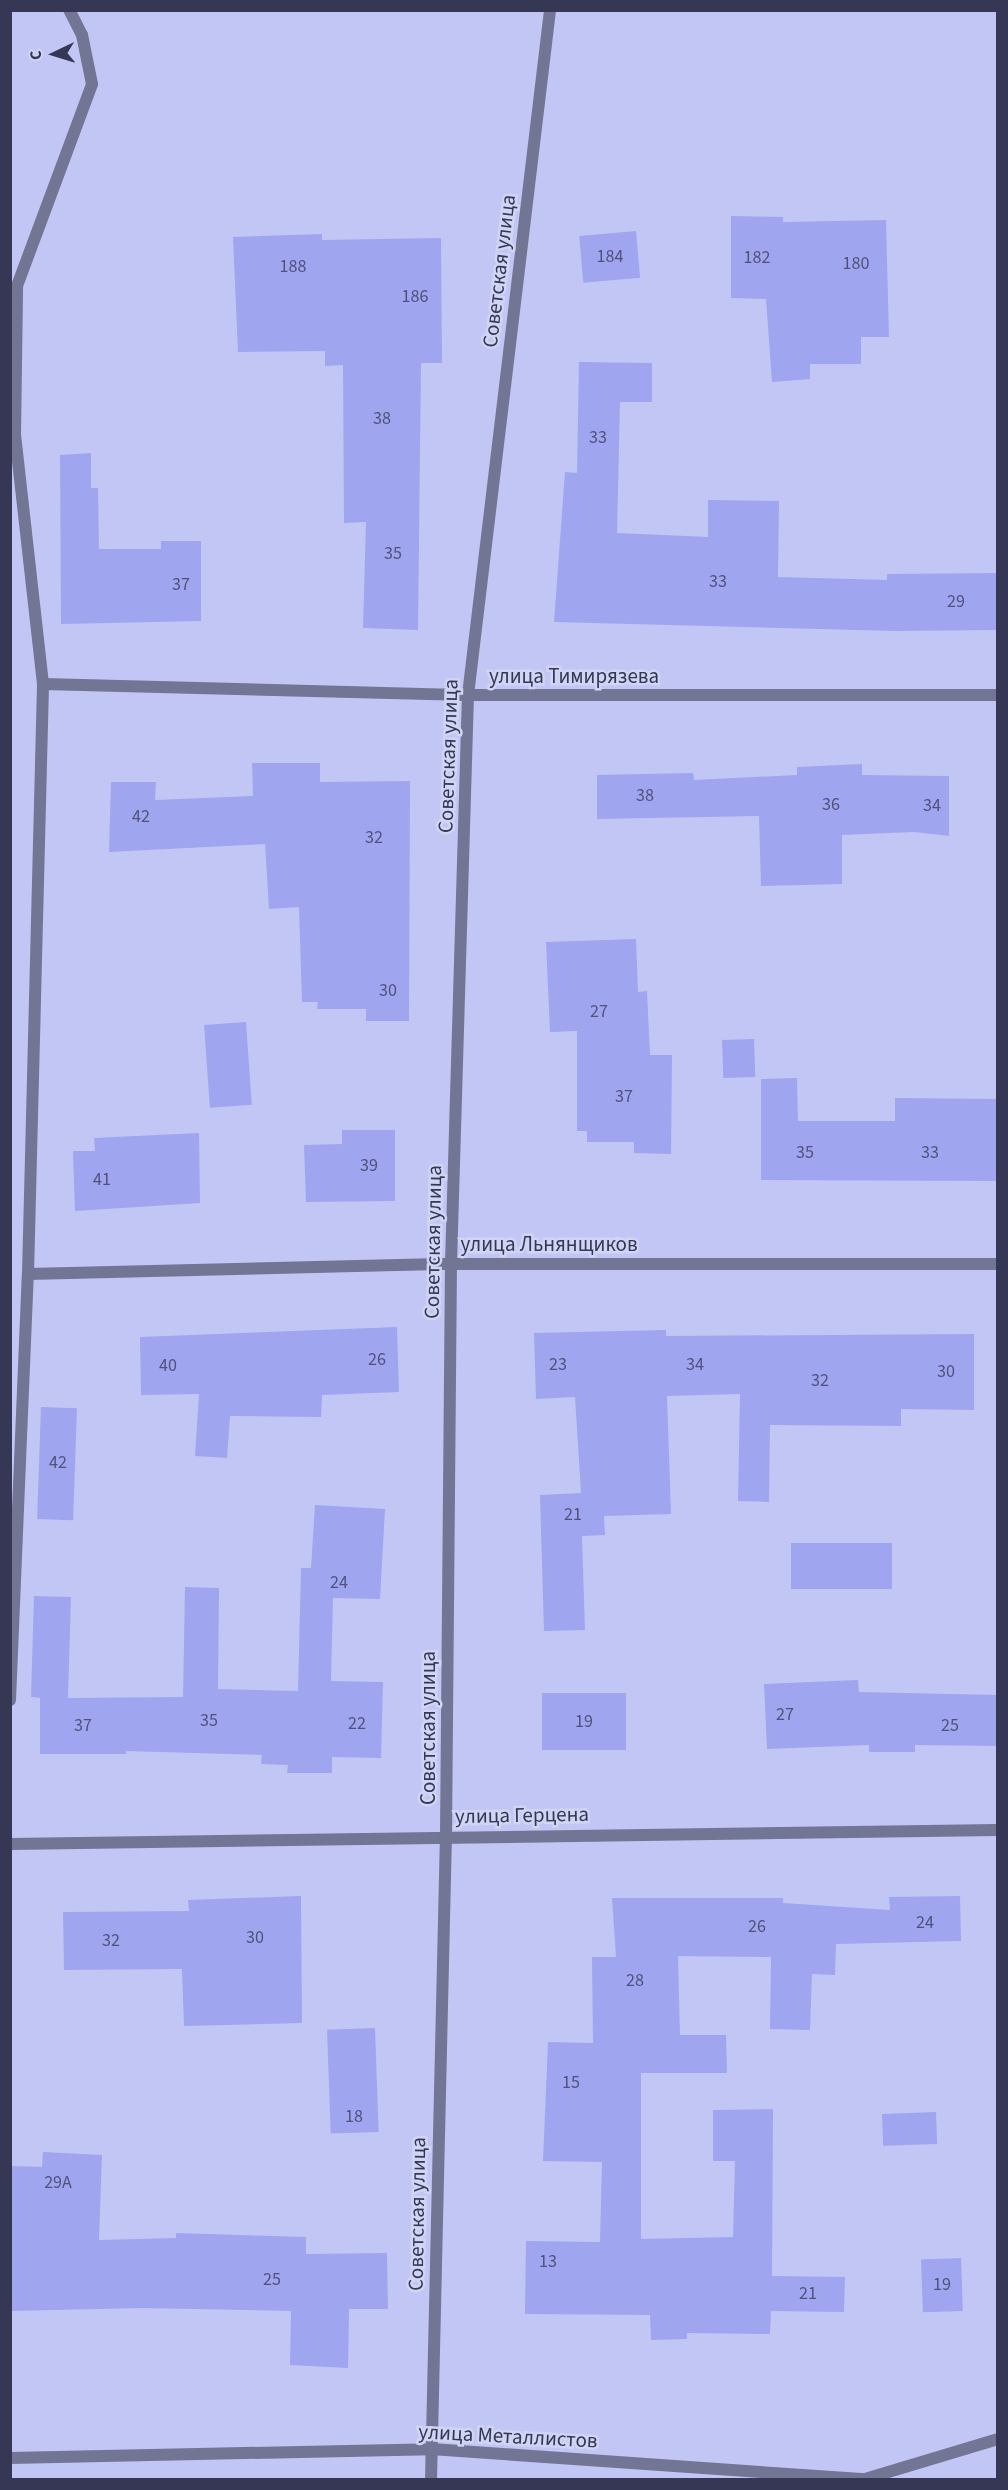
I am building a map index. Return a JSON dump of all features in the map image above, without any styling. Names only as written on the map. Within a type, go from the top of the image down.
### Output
[{"type":"street","points":[[10,1700],[28,1274],[43,684],[15,436],[17,286],[92,84],[82,35],[69,10]]},
{"type":"street","name":"Советская улица","points":[[431,2480],[446,1835],[451,1264],[468,695],[550,10]]},
{"type":"street","name":"улица Тимирязева","points":[[43,684],[468,695],[998,695]]},
{"type":"street","name":"улица Льнянщиков","points":[[28,1274],[451,1264],[998,1264]]},
{"type":"street","name":"улица Герцена","points":[[10,1844],[446,1835],[998,1830]]},
{"type":"street","name":"улица Металлистов","points":[[10,2458],[431,2449],[865,2479],[998,2439]]},
{"type":"building","points":[[731,216],[783,217],[783,222],[886,220],[889,337],[861,337],[861,364],[810,364],[810,379],[772,382],[766,299],[731,298]]},
{"type":"building","points":[[636,231],[640,278],[583,283],[579,236]]},
{"type":"building","points":[[322,234],[322,240],[441,238],[442,363],[421,363],[418,630],[363,628],[366,522],[344,523],[343,365],[325,366],[325,351],[238,352],[233,237]]},
{"type":"building","points":[[579,362],[652,363],[652,402],[620,402],[617,533],[708,537],[708,500],[779,501],[778,577],[887,580],[887,574],[998,573],[998,630],[895,631],[554,622],[565,472],[577,473]]},
{"type":"building","points":[[91,453],[91,488],[98,488],[99,549],[161,549],[161,541],[201,541],[201,621],[61,624],[60,455]]},
{"type":"building","points":[[252,763],[320,763],[320,782],[410,781],[409,1021],[366,1021],[366,1009],[317,1009],[318,1002],[302,1002],[299,907],[269,909],[265,844],[109,852],[111,782],[156,782],[155,800],[253,796]]},
{"type":"building","points":[[862,764],[862,775],[949,776],[949,836],[914,832],[842,835],[842,884],[761,886],[759,816],[597,819],[597,775],[693,773],[694,780],[797,775],[797,767]]},
{"type":"building","points":[[636,939],[638,992],[647,991],[650,1055],[672,1055],[671,1154],[634,1153],[634,1142],[587,1142],[587,1131],[577,1131],[577,1031],[550,1032],[546,942]]},
{"type":"building","points":[[246,1022],[252,1105],[210,1108],[204,1025]]},
{"type":"building","points":[[754,1039],[755,1077],[723,1078],[722,1040]]},
{"type":"building","points":[[797,1078],[798,1121],[895,1121],[895,1098],[998,1099],[998,1181],[761,1180],[761,1079]]},
{"type":"building","points":[[342,1130],[395,1130],[395,1201],[306,1202],[304,1145],[342,1144]]},
{"type":"building","points":[[199,1133],[200,1203],[75,1211],[73,1151],[95,1151],[94,1138]]},
{"type":"building","points":[[397,1327],[399,1392],[322,1395],[321,1417],[230,1416],[227,1458],[195,1456],[199,1394],[141,1395],[140,1337]]},
{"type":"building","points":[[666,1330],[666,1336],[974,1334],[974,1410],[901,1409],[901,1426],[770,1425],[769,1502],[738,1501],[740,1394],[667,1396],[671,1514],[604,1516],[605,1535],[582,1536],[585,1630],[544,1631],[540,1495],[581,1493],[575,1397],[536,1399],[534,1333]]},
{"type":"building","points":[[41,1407],[77,1408],[73,1520],[37,1519]]},
{"type":"building","points":[[315,1505],[385,1509],[380,1599],[333,1598],[331,1681],[383,1682],[381,1758],[332,1757],[332,1773],[287,1773],[288,1765],[261,1764],[262,1755],[126,1751],[126,1754],[40,1754],[40,1698],[43,1698],[31,1697],[34,1596],[71,1597],[68,1698],[183,1697],[185,1587],[219,1588],[218,1689],[298,1691],[301,1568],[311,1568]]},
{"type":"building","points":[[791,1543],[892,1543],[892,1589],[791,1589]]},
{"type":"building","points":[[858,1680],[859,1692],[998,1695],[998,1746],[915,1745],[915,1752],[869,1752],[869,1745],[767,1749],[764,1684]]},
{"type":"building","points":[[542,1693],[626,1693],[626,1750],[542,1750]]},
{"type":"building","points":[[301,1896],[302,2023],[184,2026],[182,1969],[64,1970],[63,1912],[189,1911],[188,1900]]},
{"type":"building","points":[[960,1896],[961,1941],[836,1944],[835,1975],[812,1974],[810,2030],[770,2029],[771,1957],[678,1956],[680,2035],[726,2035],[727,2073],[641,2073],[641,2239],[733,2237],[735,2161],[713,2161],[713,2110],[773,2109],[772,2276],[845,2277],[844,2312],[771,2311],[770,2334],[687,2333],[687,2339],[651,2340],[650,2315],[525,2314],[526,2241],[600,2242],[602,2162],[543,2161],[548,2042],[593,2043],[592,1957],[616,1957],[612,1898],[783,1898],[783,1903],[890,1910],[889,1897]]},
{"type":"building","points":[[375,2028],[379,2132],[331,2134],[327,2030]]},
{"type":"building","points":[[936,2112],[937,2144],[883,2146],[882,2114]]},
{"type":"building","points":[[43,2152],[102,2155],[99,2240],[176,2238],[176,2233],[306,2237],[306,2254],[387,2253],[388,2309],[349,2309],[348,2368],[290,2365],[291,2311],[143,2308],[10,2311],[10,2166],[42,2167]]},
{"type":"building","points":[[961,2258],[963,2311],[923,2312],[921,2259]]}]
